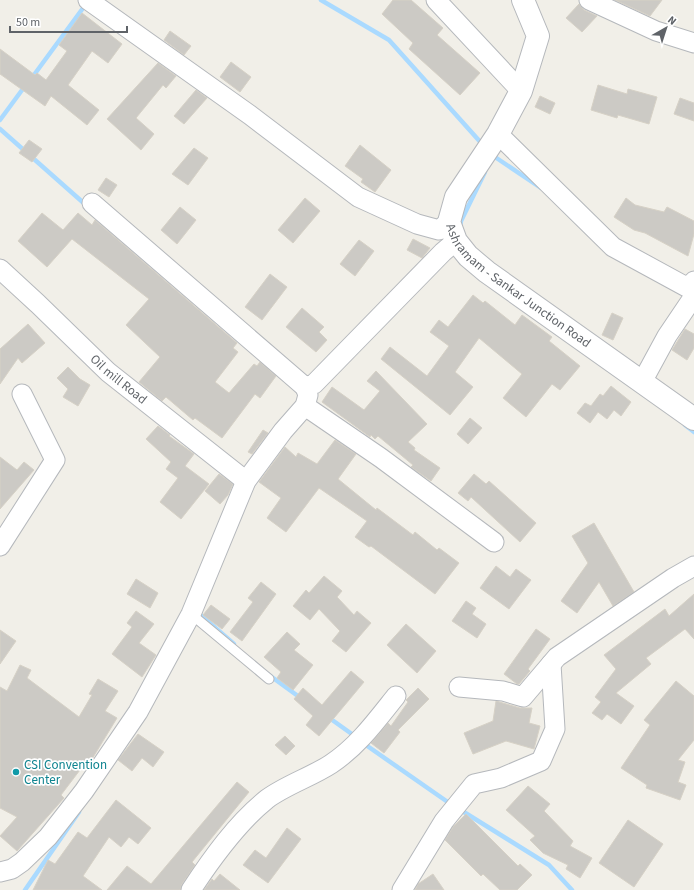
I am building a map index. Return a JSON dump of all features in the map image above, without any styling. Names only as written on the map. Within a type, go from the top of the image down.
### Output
[{"type":"street","points":[[88,0],[250,115],[358,197],[417,224],[453,232],[443,252],[314,384],[306,387]]},
{"type":"street","points":[[436,0],[521,91]]},
{"type":"street","name":"Ashramam - Sankar Junction Road","points":[[523,0],[538,36],[521,91],[498,134],[456,197],[453,232],[468,256],[487,272],[694,419]]},
{"type":"street","points":[[589,0],[656,31],[694,43]]},
{"type":"street","points":[[498,134],[613,248],[693,288],[642,382]]},
{"type":"street","points":[[0,872],[12,869],[22,862],[48,837],[84,791],[138,712],[191,614],[246,481],[283,431],[305,406],[308,395],[306,387],[92,203]]},
{"type":"street","name":"Oil mill Road","points":[[0,269],[108,372],[246,481]]},
{"type":"street","points":[[0,546],[7,521],[55,460],[22,394]]},
{"type":"street","points":[[305,406],[381,458],[494,542]]},
{"type":"street","points":[[459,687],[503,691],[523,697],[557,657],[673,578],[694,566]]},
{"type":"street","points":[[402,890],[444,821],[474,784],[501,778],[541,761],[555,729],[551,664]]},
{"type":"street","points":[[191,890],[241,825],[267,799],[331,764],[348,752],[366,735],[396,696]]},
{"type":"lane","points":[[191,614],[269,679]]},
{"type":"building","points":[[393,0],[411,0],[443,28],[437,35],[480,73],[460,95],[409,49],[413,43],[382,14]]},
{"type":"building","points":[[615,0],[662,0],[650,16]]},
{"type":"building","points":[[579,4],[584,10],[597,16],[582,32],[566,18]]},
{"type":"building","points":[[82,13],[122,44],[108,63],[92,51],[68,85],[99,110],[87,125],[51,96],[45,106],[0,74],[0,49],[35,75],[37,73],[46,80],[67,51],[59,45]]},
{"type":"building","points":[[170,31],[191,46],[184,55],[164,40]]},
{"type":"building","points":[[231,62],[251,77],[240,92],[220,77]]},
{"type":"building","points":[[158,63],[176,76],[166,88],[163,85],[136,118],[154,134],[141,150],[107,119]]},
{"type":"building","points":[[598,85],[627,94],[628,89],[657,97],[649,124],[618,115],[617,118],[591,110]]},
{"type":"building","points":[[196,90],[207,98],[184,124],[174,116]]},
{"type":"building","points":[[540,96],[555,103],[550,114],[535,107]]},
{"type":"building","points":[[680,98],[694,103],[694,121],[674,114]]},
{"type":"building","points":[[29,140],[42,149],[32,162],[19,153]]},
{"type":"building","points":[[360,145],[391,170],[375,192],[361,182],[363,179],[345,166]]},
{"type":"building","points":[[194,148],[208,158],[188,185],[172,174]]},
{"type":"building","points":[[106,178],[117,185],[109,197],[98,190]]},
{"type":"building","points":[[305,198],[320,211],[293,243],[278,230]]},
{"type":"building","points":[[626,198],[635,205],[664,212],[667,207],[694,221],[694,234],[688,256],[645,233],[634,230],[614,217]]},
{"type":"building","points":[[180,207],[196,220],[177,244],[161,230]]},
{"type":"building","points":[[42,213],[63,230],[78,213],[92,225],[95,220],[237,343],[233,348],[238,352],[215,382],[229,393],[254,364],[257,366],[260,362],[276,376],[260,398],[255,394],[222,438],[195,418],[193,420],[166,397],[162,401],[139,382],[160,357],[126,325],[149,299],[72,239],[47,267],[18,241]]},
{"type":"building","points":[[413,239],[430,248],[422,258],[407,250]]},
{"type":"building","points":[[359,240],[374,251],[355,276],[340,264]]},
{"type":"building","points":[[270,274],[287,287],[262,320],[245,307]]},
{"type":"building","points":[[473,295],[483,303],[485,301],[515,325],[522,315],[552,337],[549,341],[580,366],[560,390],[552,384],[526,417],[503,398],[522,374],[479,338],[455,372],[473,387],[450,415],[381,359],[390,347],[427,376],[449,346],[430,332],[439,320],[448,327]]},
{"type":"building","points":[[302,308],[324,327],[319,332],[327,340],[316,352],[286,327]]},
{"type":"building","points":[[612,313],[623,318],[613,340],[602,335]]},
{"type":"building","points":[[28,324],[45,343],[22,363],[18,358],[0,384],[0,349]]},
{"type":"building","points":[[685,329],[694,334],[694,348],[687,360],[672,350]]},
{"type":"building","points":[[68,367],[80,379],[90,385],[78,406],[63,397],[68,389],[57,378]]},
{"type":"building","points":[[376,371],[427,424],[408,442],[415,448],[414,450],[440,468],[431,481],[411,467],[413,465],[378,436],[375,439],[371,435],[370,437],[322,402],[332,387],[364,410],[380,391],[367,381]]},
{"type":"building","points":[[611,386],[631,402],[621,416],[614,410],[607,419],[598,412],[590,423],[577,413],[585,403],[591,406],[600,394],[603,396]]},
{"type":"building","points":[[470,418],[482,428],[468,444],[457,434]]},
{"type":"building","points":[[158,426],[194,454],[185,466],[209,484],[181,519],[160,502],[178,478],[166,469],[171,462],[146,439]]},
{"type":"building","points":[[263,430],[268,433],[252,454],[248,452]]},
{"type":"building","points":[[335,440],[356,454],[338,479],[376,510],[377,508],[413,535],[415,532],[437,550],[439,548],[459,563],[435,594],[371,546],[369,547],[355,537],[367,521],[319,488],[286,532],[267,518],[281,498],[259,482],[285,447],[296,457],[298,453],[317,464]]},
{"type":"building","points":[[0,457],[17,470],[24,462],[34,470],[0,509]]},
{"type":"building","points":[[219,474],[233,484],[228,495],[220,504],[205,491]]},
{"type":"building","points":[[474,474],[486,484],[489,481],[536,523],[520,542],[471,497],[468,501],[458,493]]},
{"type":"building","points":[[594,523],[634,592],[613,606],[599,582],[577,613],[561,601],[588,563],[572,536]]},
{"type":"building","points":[[496,566],[510,577],[516,569],[531,580],[509,609],[480,588]]},
{"type":"building","points":[[324,576],[342,591],[337,597],[354,615],[357,611],[371,623],[346,652],[332,641],[340,631],[319,609],[310,620],[293,606],[306,590],[309,593]]},
{"type":"building","points":[[136,579],[158,593],[150,608],[127,594]]},
{"type":"building","points":[[261,582],[276,594],[242,641],[230,632],[253,602],[248,598]]},
{"type":"building","points":[[694,594],[694,639],[685,629],[646,658],[651,664],[616,693],[634,706],[621,724],[607,714],[602,720],[592,713],[601,702],[595,697],[616,669],[604,655],[665,609],[669,616]]},
{"type":"building","points":[[466,601],[476,608],[472,614],[486,624],[477,638],[452,621]]},
{"type":"building","points":[[211,605],[230,619],[222,629],[203,615]]},
{"type":"building","points":[[136,611],[154,624],[139,643],[156,655],[142,677],[112,654],[132,627],[127,623]]},
{"type":"building","points":[[406,624],[436,651],[417,673],[387,645]]},
{"type":"building","points":[[536,629],[550,639],[528,669],[530,671],[519,684],[517,684],[504,674]]},
{"type":"building","points":[[0,630],[16,641],[0,664]]},
{"type":"building","points":[[287,632],[300,644],[294,650],[313,665],[293,690],[277,678],[281,672],[264,657]]},
{"type":"building","points":[[20,665],[31,670],[27,678],[79,717],[92,695],[89,694],[98,679],[118,691],[105,711],[117,718],[89,764],[86,762],[61,795],[64,798],[17,851],[0,836],[17,817],[0,808],[0,687],[7,691]]},
{"type":"building","points":[[351,671],[364,682],[319,736],[306,725],[313,716],[294,699],[303,688],[322,705]]},
{"type":"building","points":[[676,681],[694,696],[694,740],[678,760],[685,762],[678,782],[686,785],[680,800],[646,788],[647,785],[621,768],[650,725],[644,720]]},
{"type":"building","points":[[418,688],[429,699],[398,730],[400,732],[384,753],[371,743],[388,723],[391,726],[408,702],[406,700]]},
{"type":"building","points":[[496,701],[520,708],[532,708],[529,723],[540,726],[534,749],[506,741],[473,754],[464,733],[493,721]]},
{"type":"building","points":[[138,734],[164,752],[153,767],[142,758],[132,771],[118,760]]},
{"type":"building","points":[[285,736],[295,746],[286,755],[275,745]]},
{"type":"building","points":[[237,782],[249,792],[192,862],[195,865],[182,884],[180,890],[107,890],[127,866],[151,884]]},
{"type":"building","points":[[528,786],[550,804],[544,811],[573,841],[570,846],[592,858],[580,878],[566,869],[568,865],[543,853],[530,840],[535,836],[506,810]]},
{"type":"building","points":[[116,800],[151,828],[138,844],[129,837],[121,847],[109,837],[83,876],[102,890],[33,890],[48,860],[55,864],[78,832],[87,838]]},
{"type":"building","points":[[466,814],[518,866],[520,864],[532,875],[517,890],[500,890],[483,874],[481,876],[445,840],[453,827]]},
{"type":"building","points":[[628,820],[663,844],[634,887],[599,863]]},
{"type":"building","points":[[287,828],[301,839],[268,883],[243,865],[255,850],[266,858]]},
{"type":"building","points":[[220,874],[240,890],[204,890],[212,879],[214,881]]},
{"type":"building","points":[[433,874],[444,890],[415,890],[418,884]]},
{"type":"waterway","points":[[321,0],[389,40],[483,145]]},
{"type":"waterway","points":[[31,79],[86,4]]},
{"type":"waterway","points":[[0,120],[25,86]]},
{"type":"waterway","points":[[0,129],[87,206]]},
{"type":"waterway","points":[[492,155],[541,188]]},
{"type":"waterway","points":[[460,227],[461,221],[485,172]]},
{"type":"waterway","points":[[685,425],[694,432]]},
{"type":"waterway","points":[[197,612],[234,644]]},
{"type":"waterway","points":[[269,675],[302,699]]},
{"type":"waterway","points":[[328,717],[356,737]]},
{"type":"waterway","points":[[363,743],[452,805]]},
{"type":"waterway","points":[[459,809],[549,865],[572,890]]},
{"type":"waterway","points":[[25,890],[79,812]]},
{"type":"place","name":"CSI Convention Center","points":[[16,772]]}]
